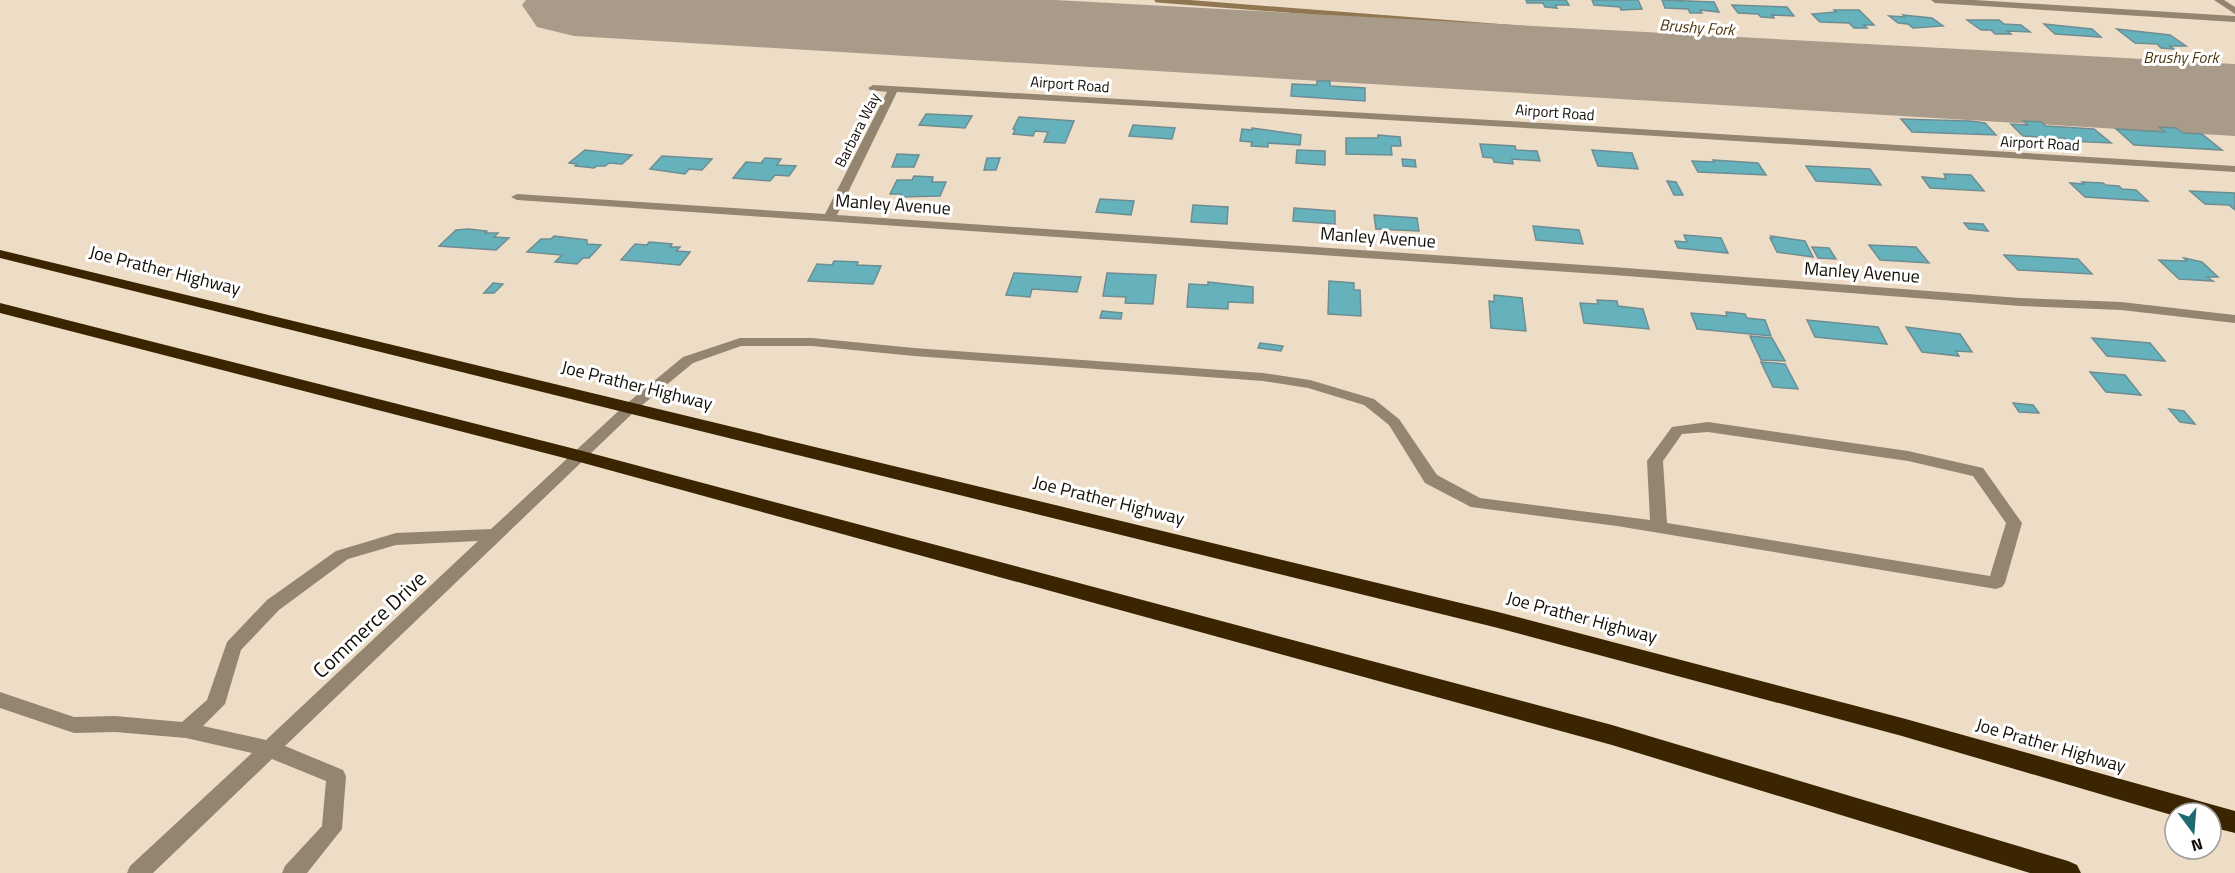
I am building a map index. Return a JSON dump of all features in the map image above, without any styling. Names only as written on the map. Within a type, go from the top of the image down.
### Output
[{"type":"highway","name":"Joe Prather Highway","points":[[0,254],[1498,620],[1902,727],[2163,802]]},
{"type":"highway","points":[[0,308],[579,456],[1612,735],[2068,873]]},
{"type":"street","points":[[1935,0],[2235,19]]},
{"type":"street","points":[[2218,0],[2235,11]]},
{"type":"street","name":"Airport Road","points":[[873,88],[2235,169]]},
{"type":"street","name":"Barbara Way","points":[[830,217],[894,88]]},
{"type":"street","name":"Manley Avenue","points":[[517,197],[1613,271],[2020,302],[2121,306],[2235,319]]},
{"type":"street","name":"Commerce Drive","points":[[138,873],[630,408],[688,360],[740,342],[812,342],[914,352],[1263,377],[1310,384],[1369,402],[1394,422],[1431,479],[1477,503],[1659,527],[1996,583],[2014,523],[1978,472],[1908,456],[1708,427],[1677,430],[1655,460],[1659,527]]},
{"type":"street","points":[[186,730],[215,704],[233,648],[273,605],[342,555],[396,539],[496,535]]},
{"type":"street","points":[[0,700],[74,725],[115,724],[186,730],[270,749],[336,776],[332,829],[294,873]]},
{"type":"building","points":[[1526,0],[1566,0],[1569,5],[1555,5],[1557,8],[1545,7],[1543,3],[1527,3]]},
{"type":"building","points":[[1592,0],[1638,0],[1642,9],[1621,10],[1620,7],[1594,5]]},
{"type":"building","points":[[1662,0],[1714,2],[1719,12],[1700,10],[1702,13],[1690,13],[1688,9],[1665,8]]},
{"type":"building","points":[[1732,5],[1787,7],[1794,16],[1772,15],[1774,18],[1738,13]]},
{"type":"building","points":[[1834,10],[1859,10],[1874,25],[1864,25],[1867,28],[1854,28],[1849,23],[1820,22],[1812,14],[1836,12]]},
{"type":"building","points":[[1903,15],[1932,18],[1943,26],[1913,28],[1908,24],[1898,23],[1889,16],[1905,17]]},
{"type":"building","points":[[1967,20],[1999,20],[2004,24],[2021,25],[2030,32],[2007,31],[2011,34],[1995,34],[1991,30],[1981,30]]},
{"type":"building","points":[[2044,24],[2092,29],[2101,37],[2055,34]]},
{"type":"building","points":[[2117,29],[2170,35],[2186,46],[2170,46],[2174,49],[2161,48],[2157,44],[2135,43]]},
{"type":"building","points":[[1317,81],[1330,81],[1330,86],[1365,88],[1365,101],[1291,96],[1292,84],[1317,85]]},
{"type":"building","points":[[926,114],[972,116],[965,128],[919,125]]},
{"type":"building","points":[[1019,117],[1074,121],[1065,143],[1044,142],[1048,132],[1035,131],[1033,136],[1013,134]]},
{"type":"building","points":[[1901,119],[1985,123],[1996,135],[1912,132]]},
{"type":"building","points":[[2024,121],[2041,122],[2046,126],[2094,129],[2111,143],[2067,141],[2064,138],[2043,140],[2040,137],[2023,136],[2011,124],[2028,125]]},
{"type":"building","points":[[1133,125],[1175,128],[1172,139],[1129,136]]},
{"type":"building","points":[[2159,127],[2176,128],[2183,133],[2202,134],[2222,150],[2134,145],[2116,129],[2165,132]]},
{"type":"building","points":[[1252,128],[1301,135],[1300,145],[1268,143],[1268,147],[1251,146],[1252,142],[1240,141],[1242,129],[1252,130]]},
{"type":"building","points":[[1378,135],[1400,137],[1401,146],[1391,146],[1392,155],[1346,154],[1346,138],[1378,138]]},
{"type":"building","points":[[1480,144],[1515,146],[1516,150],[1537,151],[1540,161],[1512,159],[1513,164],[1494,162],[1493,158],[1483,157]]},
{"type":"building","points":[[585,150],[632,155],[622,164],[609,163],[594,168],[569,163]]},
{"type":"building","points":[[1297,150],[1325,151],[1325,165],[1296,163]]},
{"type":"building","points":[[1592,150],[1632,153],[1638,169],[1598,166]]},
{"type":"building","points":[[897,154],[919,155],[914,167],[892,167]]},
{"type":"building","points":[[662,156],[712,159],[702,170],[689,169],[685,174],[650,169]]},
{"type":"building","points":[[765,158],[781,159],[777,165],[796,166],[789,176],[775,175],[770,181],[733,178],[746,162],[761,163]]},
{"type":"building","points":[[987,158],[1000,158],[996,170],[984,170]]},
{"type":"building","points":[[1402,159],[1415,160],[1416,167],[1403,166]]},
{"type":"building","points":[[1713,160],[1758,163],[1766,175],[1698,172],[1692,161],[1714,162]]},
{"type":"building","points":[[1806,166],[1870,169],[1881,185],[1816,181]]},
{"type":"building","points":[[1944,174],[1971,175],[1984,191],[1930,188],[1922,177],[1946,179]]},
{"type":"building","points":[[914,176],[933,177],[932,182],[946,182],[940,196],[900,197],[901,194],[890,194],[897,180],[912,180]]},
{"type":"building","points":[[1667,181],[1676,182],[1683,195],[1674,195]]},
{"type":"building","points":[[2082,182],[2103,183],[2119,186],[2122,189],[2136,190],[2148,201],[2085,197],[2070,183],[2084,184]]},
{"type":"building","points":[[2190,191],[2235,193],[2235,210],[2229,205],[2205,204]]},
{"type":"building","points":[[1100,199],[1134,201],[1131,215],[1096,212]]},
{"type":"building","points":[[1193,205],[1228,207],[1227,224],[1191,222]]},
{"type":"building","points":[[1294,208],[1335,211],[1335,224],[1293,221]]},
{"type":"building","points":[[1374,215],[1417,218],[1419,231],[1376,229]]},
{"type":"building","points":[[1964,223],[1983,224],[1988,231],[1969,229]]},
{"type":"building","points":[[1533,226],[1579,230],[1583,244],[1536,240]]},
{"type":"building","points":[[468,229],[498,233],[494,237],[509,238],[496,250],[439,246],[456,230]]},
{"type":"building","points":[[1684,235],[1721,238],[1728,253],[1678,248],[1675,241],[1687,242]]},
{"type":"building","points":[[554,236],[587,240],[587,244],[601,245],[589,258],[583,258],[577,264],[555,262],[562,255],[527,252],[541,239],[551,239]]},
{"type":"building","points":[[1771,236],[1805,241],[1813,257],[1777,252]]},
{"type":"building","points":[[649,242],[672,244],[670,247],[680,247],[676,251],[690,252],[680,265],[621,260],[635,244],[647,245]]},
{"type":"building","points":[[1869,245],[1916,247],[1929,263],[1880,260]]},
{"type":"building","points":[[1812,247],[1829,248],[1836,259],[1818,258]]},
{"type":"building","points":[[2004,255],[2078,259],[2092,274],[2018,270]]},
{"type":"building","points":[[2184,258],[2202,262],[2218,277],[2207,277],[2213,281],[2179,279],[2159,260],[2187,261]]},
{"type":"building","points":[[834,261],[881,266],[873,284],[808,281],[817,264],[832,265]]},
{"type":"building","points":[[1014,273],[1081,277],[1077,292],[1032,289],[1030,297],[1006,295]]},
{"type":"building","points":[[1107,273],[1156,275],[1153,304],[1125,303],[1126,297],[1103,296]]},
{"type":"building","points":[[1329,281],[1354,283],[1354,290],[1360,290],[1361,316],[1328,314]]},
{"type":"building","points":[[1208,282],[1253,287],[1253,303],[1228,302],[1228,309],[1187,307],[1189,284],[1208,285]]},
{"type":"building","points":[[493,283],[503,284],[494,293],[484,293]]},
{"type":"building","points":[[1494,295],[1522,298],[1526,331],[1491,328],[1489,301],[1494,302]]},
{"type":"building","points":[[1597,300],[1617,301],[1618,306],[1643,309],[1649,329],[1584,323],[1580,303],[1598,304]]},
{"type":"building","points":[[1102,311],[1122,313],[1121,319],[1100,318]]},
{"type":"building","points":[[1726,312],[1745,314],[1747,318],[1765,320],[1771,336],[1697,329],[1691,313],[1727,316]]},
{"type":"building","points":[[1807,320],[1878,327],[1887,344],[1815,337]]},
{"type":"building","points":[[1906,327],[1960,334],[1972,352],[1956,351],[1959,356],[1922,352]]},
{"type":"building","points":[[1750,336],[1772,338],[1785,361],[1761,360]]},
{"type":"building","points":[[2092,338],[2150,343],[2165,361],[2107,356]]},
{"type":"building","points":[[1260,343],[1283,346],[1281,351],[1258,348]]},
{"type":"building","points":[[1761,362],[1785,364],[1798,389],[1773,387]]},
{"type":"building","points":[[2090,372],[2125,375],[2141,395],[2106,392]]},
{"type":"building","points":[[2013,403],[2033,405],[2039,413],[2019,412]]},
{"type":"building","points":[[2169,409],[2184,411],[2195,424],[2180,422]]},
{"type":"waterway","name":"Brushy Fork","points":[[1157,0],[1829,52],[2182,75],[2235,71]]},
{"type":"runway","points":[[574,5],[2235,100]]}]
